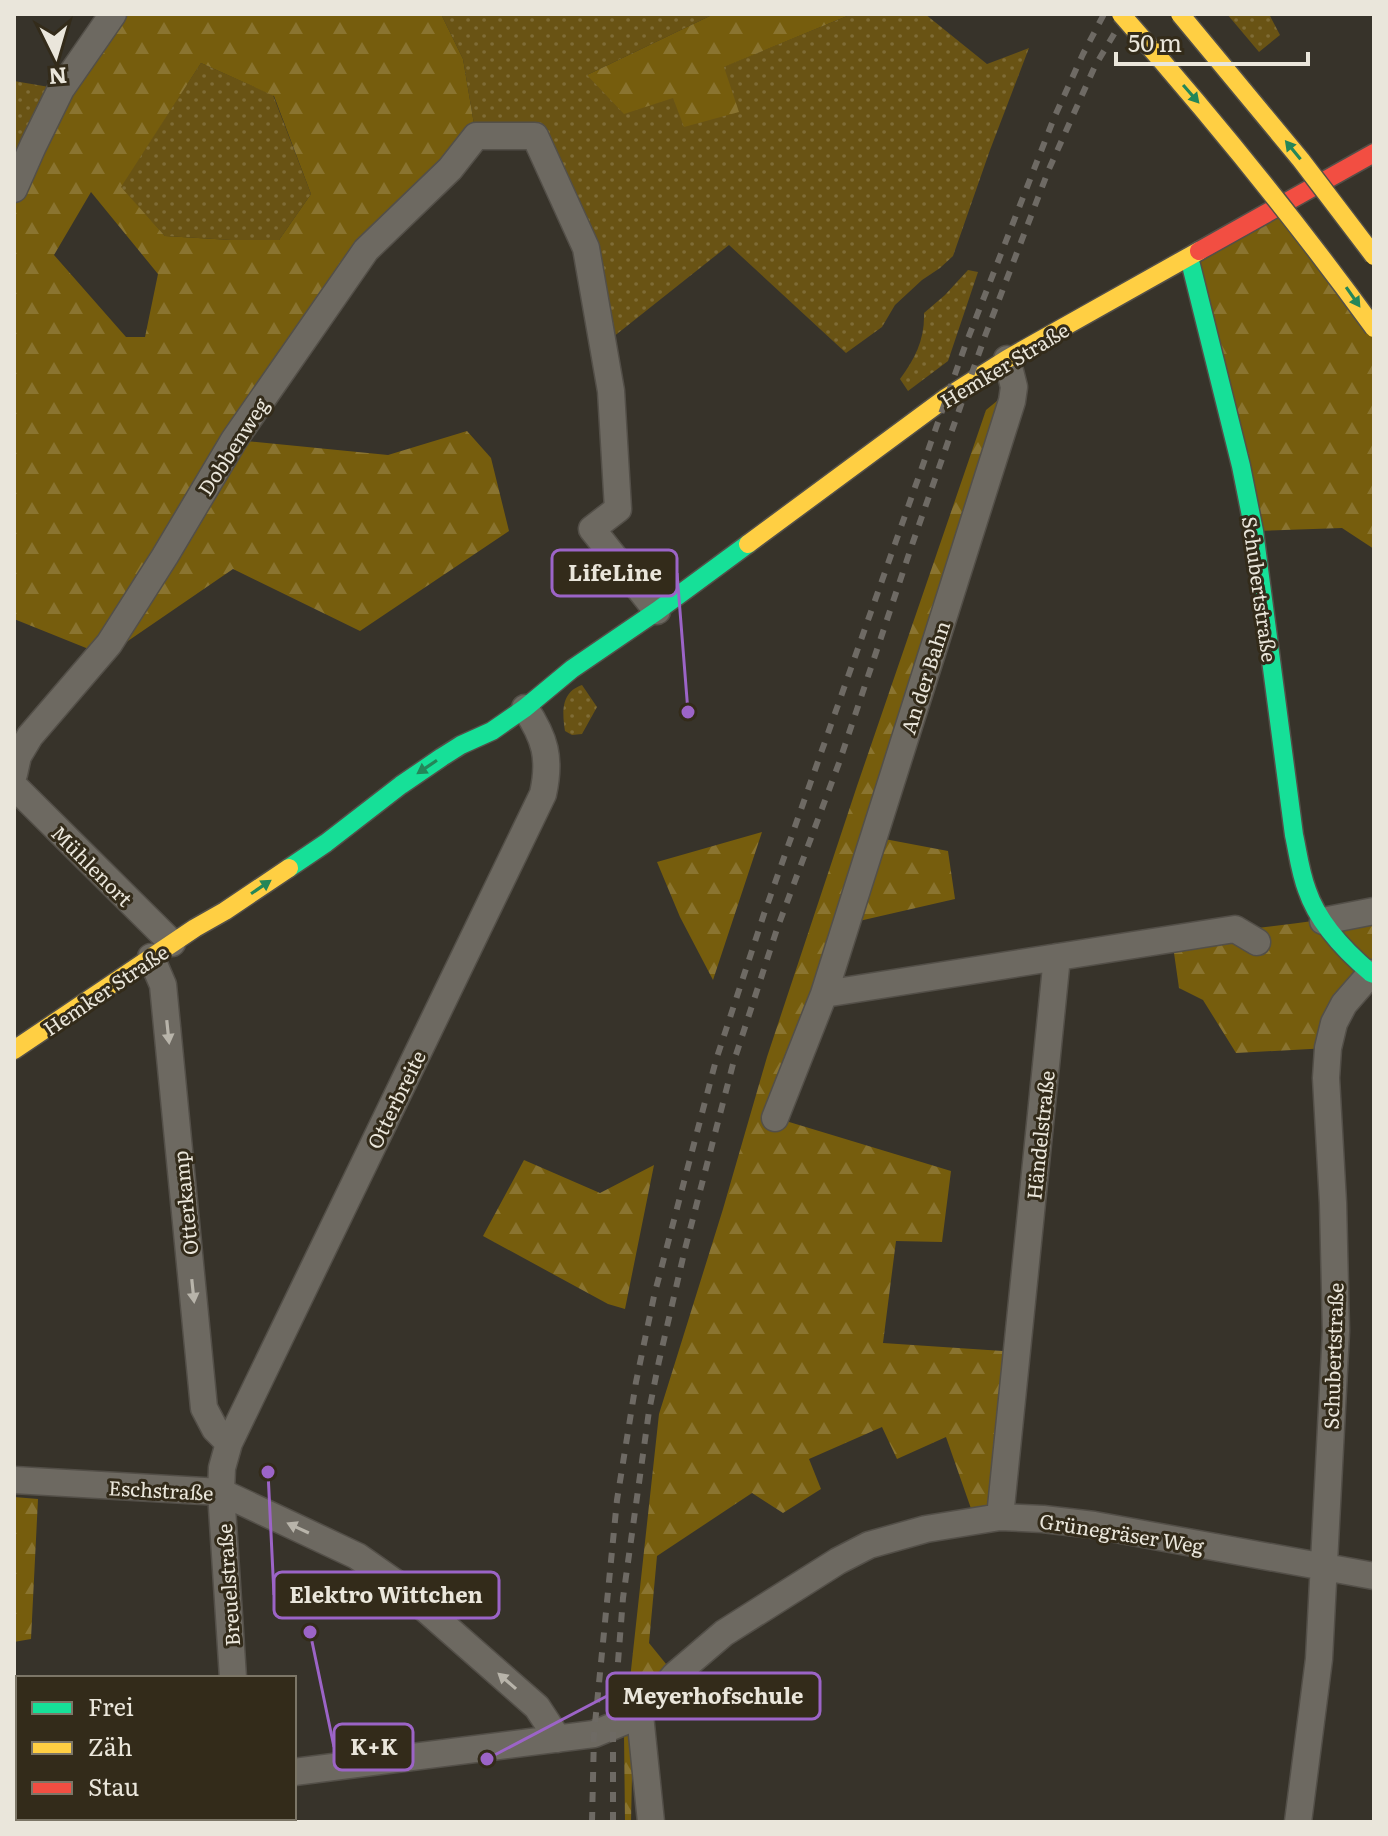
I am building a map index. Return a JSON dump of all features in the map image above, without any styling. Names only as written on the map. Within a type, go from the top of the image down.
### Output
[{"type":"main road","points":[[1121,14],[1265,183],[1374,328]]},
{"type":"main road","points":[[1180,14],[1301,160],[1374,256]]},
{"type":"main road","name":"Hemker Straße","points":[[14,1050],[340,833],[442,757],[492,731],[525,708],[572,669],[657,611],[947,397],[1007,359],[1374,153]]},
{"type":"main road","name":"Schubertstraße","points":[[1189,257],[1254,531],[1296,846],[1308,895],[1323,921],[1353,958],[1373,973]]},
{"type":"main road","name":"Hemker Straße","points":[[457,769],[475,754],[492,731]]},
{"type":"main road","name":"Hemker Straße","points":[[366,813],[406,802],[431,786]]},
{"type":"street","points":[[14,189],[61,89],[113,14]]},
{"type":"street","name":"Dobbenweg","points":[[14,774],[18,756],[30,736],[109,644],[234,440],[366,250],[450,169],[476,136],[535,136],[586,248],[611,391],[618,509],[592,529],[657,611]]},
{"type":"street","name":"An der Bahn","points":[[775,1118],[824,994],[1012,401],[1014,387],[1007,359]]},
{"type":"street","name":"Otterbreite","points":[[221,1492],[222,1468],[229,1443],[543,794],[547,774],[546,752],[537,726],[525,708]]},
{"type":"street","name":"Mühlenort","points":[[14,786],[162,950]]},
{"type":"street","points":[[1323,921],[1374,911]]},
{"type":"street","points":[[824,994],[1235,929],[1257,942]]},
{"type":"street","name":"Otterkamp","points":[[162,950],[204,1408],[215,1429],[229,1443]]},
{"type":"street","name":"Händelstraße","points":[[1000,1517],[1057,957]]},
{"type":"street","name":"Schubertstraße","points":[[1298,1822],[1319,1659],[1336,1331],[1326,1078],[1328,1048],[1334,1023],[1344,1004],[1373,973]]},
{"type":"street","name":"Eschstraße","points":[[14,1480],[221,1492],[357,1556],[397,1584],[537,1707],[558,1739]]},
{"type":"street","name":"Breuelstraße","points":[[221,1492],[233,1676]]},
{"type":"street","name":"Grünegräser Weg","points":[[640,1715],[675,1675],[724,1633],[838,1561],[869,1545],[926,1529],[1000,1517],[1094,1525],[1374,1576]]},
{"type":"street","points":[[296,1772],[594,1734],[640,1715],[651,1822]]},
{"type":"shaded area","points":[[441,14],[714,14],[587,75],[723,67],[852,14],[925,14],[987,64],[1029,48],[953,256],[895,305],[882,327],[846,353],[729,245],[603,345],[586,248],[535,136],[476,136],[463,59]]},
{"type":"shaded area","points":[[1227,14],[1269,14],[1280,35],[1259,52]]},
{"type":"shaded area","points":[[201,63],[273,95],[311,194],[279,240],[165,236],[120,187]]},
{"type":"shaded area","points":[[14,81],[61,89],[14,189]]},
{"type":"shaded area","points":[[968,270],[978,272],[948,361],[908,391],[900,379],[918,348],[924,313]]},
{"type":"shaded area","points":[[582,685],[597,707],[582,734],[572,735],[565,731],[564,704],[570,692]]},
{"type":"green space","points":[[113,14],[441,14],[463,59],[476,136],[366,250],[235,440],[388,455],[467,431],[491,458],[509,531],[360,631],[233,569],[106,656],[14,619],[14,189]],"holes":[[[201,63],[274,96],[311,194],[279,240],[165,236],[121,187]],[[91,192],[158,274],[145,337],[126,337],[54,255]]]},
{"type":"green space","points":[[714,14],[852,14],[724,67],[739,112],[684,127],[673,98],[624,114],[587,75]]},
{"type":"green space","points":[[1282,204],[1374,328],[1374,549],[1342,528],[1254,531],[1189,257]]},
{"type":"green space","points":[[1014,387],[874,837],[948,851],[955,899],[846,924],[776,1118],[951,1171],[942,1242],[896,1241],[883,1343],[1018,1352],[1000,1517],[975,1520],[946,1437],[897,1459],[882,1427],[809,1459],[821,1489],[783,1513],[752,1493],[657,1556],[649,1643],[675,1675],[633,1730],[631,1822],[625,1822],[624,1734],[659,1414],[767,1057],[986,410]]},
{"type":"green space","points":[[762,832],[713,980],[680,917],[657,862]]},
{"type":"green space","points":[[1374,911],[1374,974],[1328,1048],[1236,1053],[1203,1000],[1179,988],[1172,939]]},
{"type":"green space","points":[[524,1160],[600,1193],[654,1165],[625,1309],[608,1304],[483,1236]]},
{"type":"green space","points":[[14,1497],[38,1499],[31,1639],[14,1642]]},
{"type":"railway","points":[[592,1822],[594,1734],[617,1500],[636,1382],[654,1296],[716,1060],[764,914],[965,346],[1054,118],[1104,14]]},
{"type":"railway","points":[[613,1822],[613,1726],[623,1598],[649,1411],[685,1249],[733,1064],[777,929],[839,763],[985,336],[1049,169],[1095,66],[1126,14]]},
{"type":"traffic: fast","points":[[1189,257],[1254,531],[1294,835],[1303,876],[1312,902],[1325,925],[1371,973]]},
{"type":"traffic: fast","points":[[289,868],[442,757],[492,731],[525,708],[572,669],[748,544]]},
{"type":"traffic: slow","points":[[1121,14],[1251,168],[1374,328]]},
{"type":"traffic: slow","points":[[1180,14],[1301,160],[1374,256]]},
{"type":"traffic: slow","points":[[748,544],[947,397],[1007,359],[1199,251]]},
{"type":"traffic: slow","points":[[14,1050],[289,868]]},
{"type":"traffic: jam","points":[[1199,251],[1374,153]]},
{"type":"place","name":"LifeLine","points":[[688,712]]},
{"type":"place","name":"Elektro Wittchen","points":[[268,1472]]},
{"type":"place","name":"K+K","points":[[310,1632]]},
{"type":"place","name":"Meyerhofschule","points":[[487,1759]]}]
